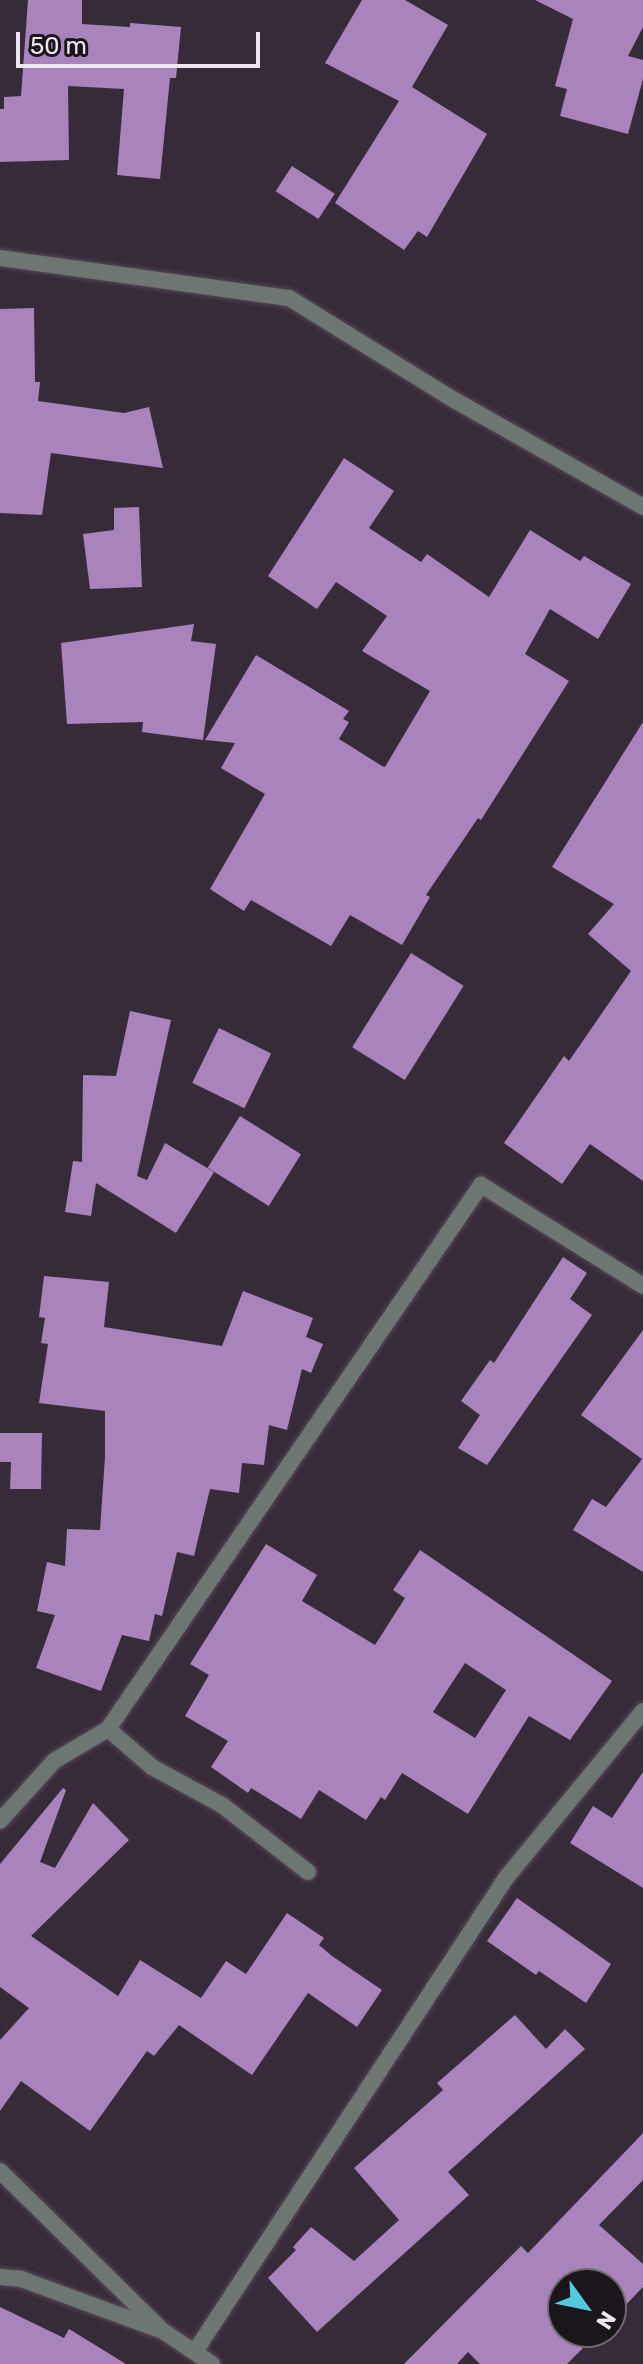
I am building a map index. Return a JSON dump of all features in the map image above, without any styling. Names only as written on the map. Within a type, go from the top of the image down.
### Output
[{"type":"street","points":[[0,258],[289,298],[456,401],[643,507]]},
{"type":"street","points":[[0,1821],[54,1761],[108,1729],[481,1185],[643,1286]]},
{"type":"street","points":[[196,2350],[506,1878],[643,1711]]},
{"type":"street","points":[[108,1729],[152,1767],[222,1805],[308,1872]]},
{"type":"street","points":[[0,2171],[163,2331]]},
{"type":"street","points":[[0,2277],[21,2279],[163,2331],[196,2350],[212,2364]]},
{"type":"building","points":[[28,0],[82,0],[82,24],[130,27],[130,23],[181,27],[176,78],[170,78],[160,179],[117,175],[124,89],[68,86],[69,160],[0,162],[0,109],[4,109],[4,97],[21,96]]},
{"type":"building","points":[[362,0],[405,0],[448,25],[412,87],[487,134],[427,237],[418,231],[404,250],[335,203],[399,101],[325,63]]},
{"type":"building","points":[[535,0],[643,0],[643,27],[628,56],[643,60],[643,79],[628,134],[560,116],[567,89],[555,86],[573,19]]},
{"type":"building","points":[[292,166],[335,194],[318,219],[276,191]]},
{"type":"building","points":[[34,308],[35,382],[40,382],[38,401],[124,413],[149,407],[163,468],[51,453],[42,515],[0,513],[0,309]]},
{"type":"building","points":[[344,458],[394,491],[369,528],[421,562],[427,554],[489,597],[530,530],[580,561],[584,556],[631,584],[598,639],[550,609],[525,654],[569,681],[481,820],[478,818],[426,895],[430,897],[402,945],[350,915],[331,946],[251,900],[244,911],[210,889],[265,794],[221,768],[235,743],[205,740],[256,655],[349,711],[343,719],[349,722],[339,739],[385,767],[430,691],[362,651],[387,616],[336,582],[317,609],[268,576]]},
{"type":"building","points":[[139,507],[142,587],[90,589],[83,534],[114,530],[114,508]]},
{"type":"building","points":[[194,624],[191,641],[216,644],[203,740],[142,732],[143,722],[67,724],[61,643]]},
{"type":"building","points":[[643,722],[643,1181],[590,1144],[562,1184],[504,1143],[564,1056],[569,1061],[631,971],[588,934],[614,904],[552,867]]},
{"type":"building","points":[[411,953],[464,986],[405,1080],[352,1047]]},
{"type":"building","points":[[130,1011],[171,1020],[137,1176],[147,1180],[165,1143],[214,1172],[176,1233],[96,1183],[91,1216],[65,1212],[73,1161],[82,1162],[83,1075],[116,1076]]},
{"type":"building","points":[[219,1028],[271,1053],[244,1108],[192,1083]]},
{"type":"building","points":[[240,1116],[301,1154],[269,1206],[208,1168]]},
{"type":"building","points":[[563,1257],[587,1273],[570,1299],[592,1315],[487,1465],[458,1448],[480,1415],[461,1401],[490,1360],[494,1363]]},
{"type":"building","points":[[44,1276],[109,1282],[104,1327],[222,1346],[243,1291],[313,1318],[306,1337],[323,1344],[311,1373],[302,1369],[287,1430],[269,1425],[264,1465],[242,1463],[239,1493],[210,1489],[194,1556],[177,1552],[162,1616],[155,1614],[149,1641],[122,1635],[101,1691],[36,1668],[55,1615],[37,1611],[47,1562],[65,1566],[67,1529],[100,1530],[105,1457],[105,1411],[39,1403],[48,1344],[41,1343],[45,1318],[39,1317]]},
{"type":"building","points":[[643,1330],[643,1572],[573,1530],[592,1499],[606,1507],[642,1459],[581,1415]]},
{"type":"building","points":[[0,1433],[42,1433],[41,1489],[10,1489],[11,1462],[0,1462]]},
{"type":"building","points":[[266,1544],[317,1575],[302,1601],[375,1645],[405,1598],[393,1590],[420,1550],[612,1681],[570,1740],[529,1716],[468,1814],[402,1773],[385,1800],[381,1797],[366,1820],[319,1790],[301,1819],[251,1788],[248,1793],[211,1767],[228,1741],[185,1716],[209,1675],[190,1664]],"holes":[[[465,1663],[506,1690],[475,1738],[433,1712]]]},
{"type":"building","points":[[643,1772],[643,1888],[570,1843],[593,1806],[612,1818]]},
{"type":"building","points":[[63,1788],[66,1790],[40,1862],[55,1868],[93,1803],[129,1840],[31,1936],[118,1996],[140,1960],[201,1998],[226,1961],[246,1974],[287,1913],[324,1938],[319,1945],[332,1956],[382,1990],[357,2027],[308,1993],[252,2075],[179,2025],[154,2056],[147,2051],[90,2131],[21,2081],[0,2111],[0,2040],[29,2008],[0,1987],[0,1864]]},
{"type":"building","points":[[517,1898],[611,1964],[586,2003],[539,1971],[536,1975],[487,1941]]},
{"type":"building","points":[[515,2015],[546,2049],[565,2029],[585,2049],[448,2172],[469,2195],[317,2332],[268,2278],[296,2250],[293,2247],[311,2227],[354,2261],[399,2220],[354,2168],[443,2090],[437,2083]]},
{"type":"building","points":[[643,2133],[643,2180],[599,2225],[643,2264],[643,2287],[627,2304],[627,2268],[547,2268],[547,2348],[583,2348],[567,2364],[480,2364],[468,2352],[457,2364],[404,2364],[521,2246],[528,2253]]},
{"type":"building","points":[[0,2307],[64,2338],[69,2329],[126,2364],[0,2364]]}]
